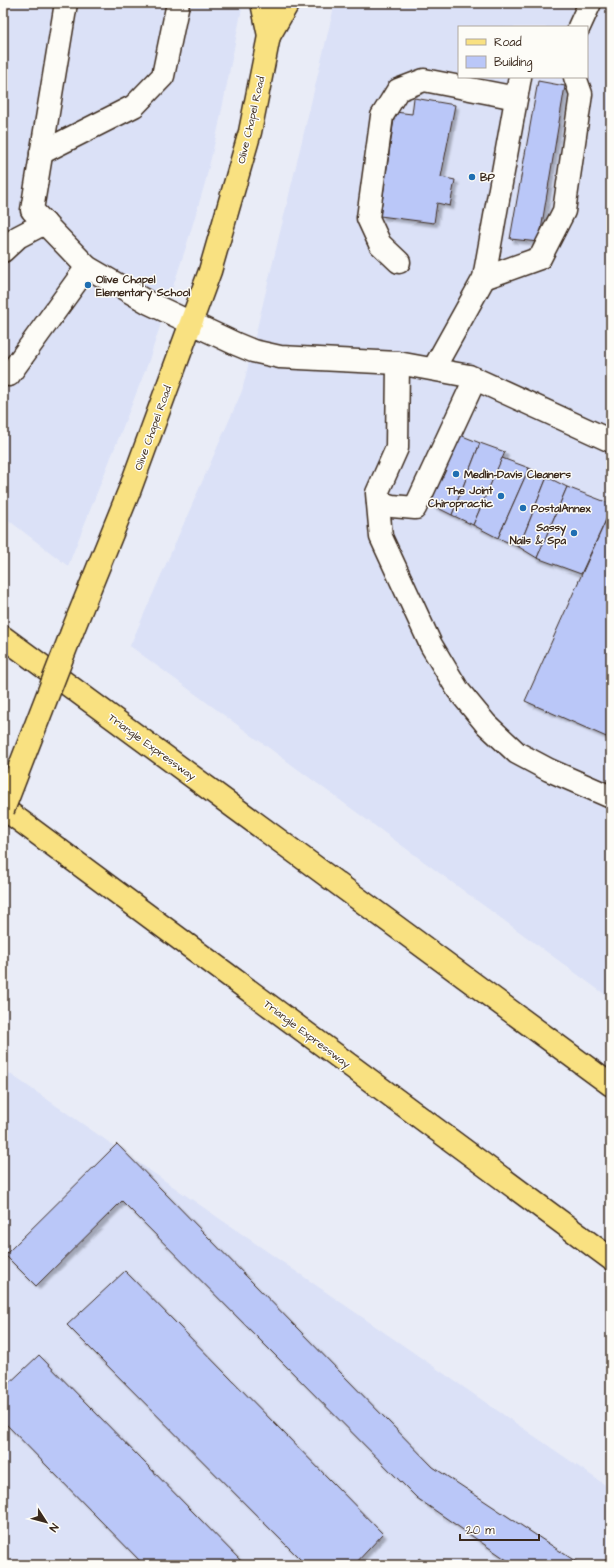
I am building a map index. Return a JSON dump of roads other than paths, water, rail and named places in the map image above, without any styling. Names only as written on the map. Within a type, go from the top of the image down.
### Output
[{"type":"main road","name":"Olive Chapel Road","points":[[262,3],[269,36]]},
{"type":"main road","name":"Olive Chapel Road","points":[[3,809],[130,489],[192,323],[217,249],[250,132],[269,36],[288,3]]},
{"type":"main road","name":"Triangle Expressway","points":[[3,637],[611,1085]]},
{"type":"main road","name":"Triangle Expressway","points":[[3,809],[611,1259]]},
{"type":"lane","points":[[66,3],[32,210],[87,267],[149,303],[253,351],[280,357],[398,363],[434,368],[475,379],[611,441]]},
{"type":"lane","points":[[41,153],[134,106],[163,76],[178,3]]},
{"type":"lane","points":[[579,26],[590,3]]},
{"type":"lane","points":[[434,368],[484,278],[520,78]]},
{"type":"lane","points":[[484,278],[540,258],[564,211],[581,94],[575,78]]},
{"type":"lane","points":[[399,262],[380,244],[368,218],[382,116],[398,90],[424,80],[516,98]]},
{"type":"lane","points":[[3,251],[18,237],[45,223]]},
{"type":"lane","points":[[10,375],[87,267]]},
{"type":"lane","points":[[398,363],[397,448],[378,494],[381,537],[431,645],[458,690],[486,724],[518,753],[549,770],[611,797]]},
{"type":"lane","points":[[378,502],[392,506],[415,508],[475,379]]},
{"type":"place","name":"BP","points":[[472,177]]},
{"type":"place","name":"Olive Chapel Elementary School","points":[[88,285]]},
{"type":"place","name":"Medlin-Davis Cleaners","points":[[456,474]]},
{"type":"place","name":"The Joint Chiropractic","points":[[501,496]]},
{"type":"place","name":"PostalAnnex","points":[[523,508]]},
{"type":"place","name":"Sassy Nails & Spa","points":[[574,533]]}]
